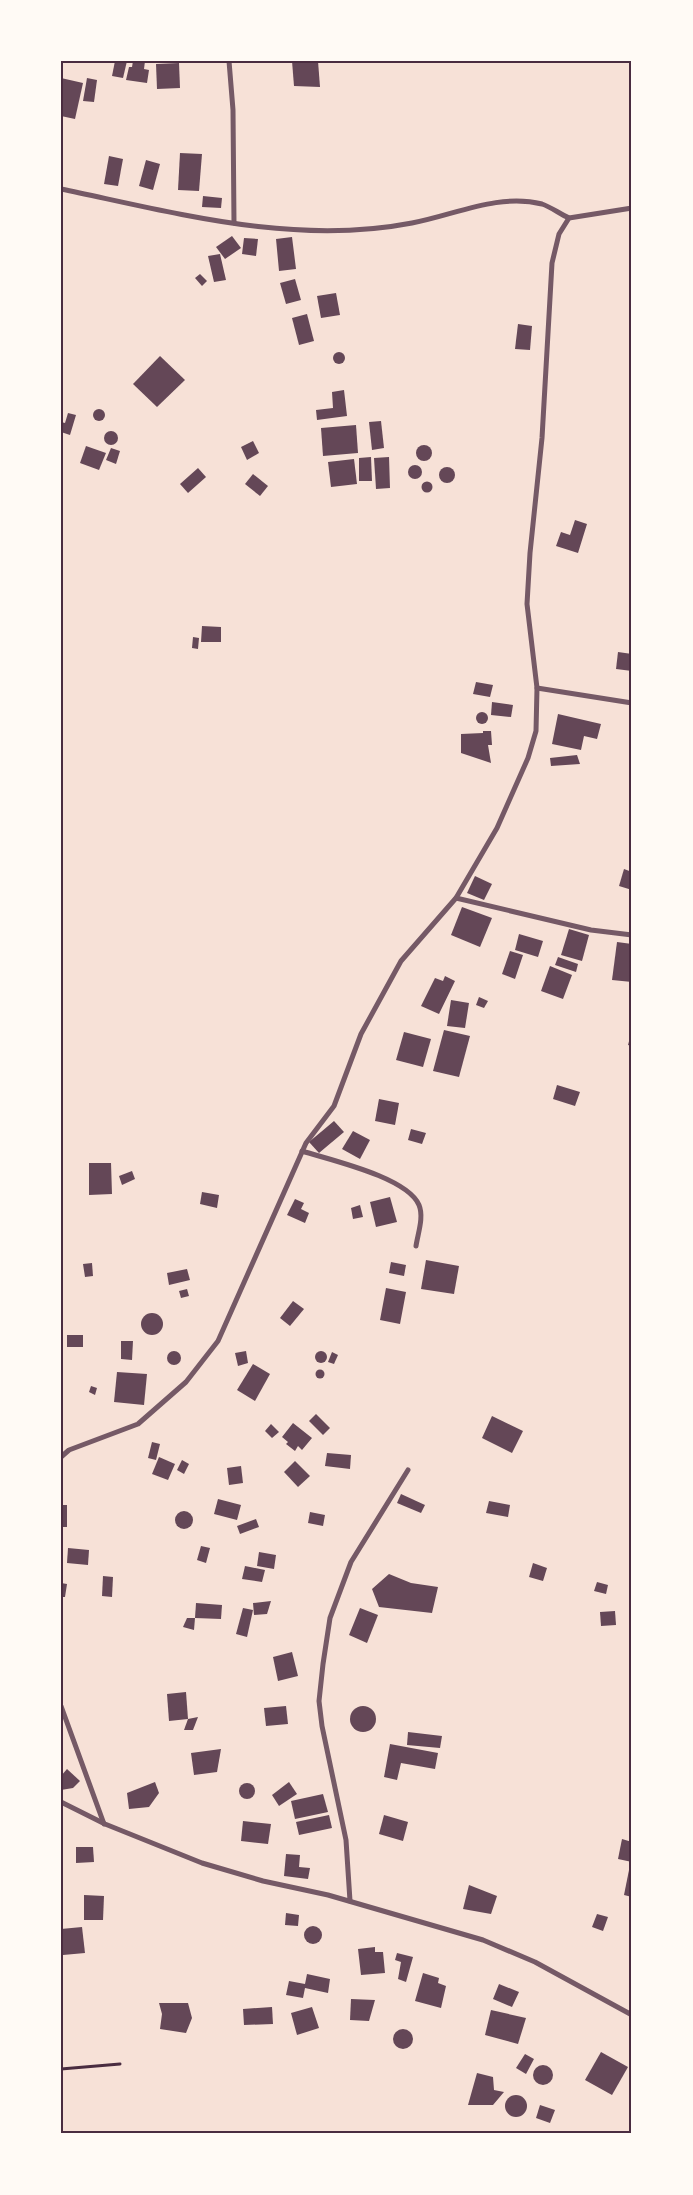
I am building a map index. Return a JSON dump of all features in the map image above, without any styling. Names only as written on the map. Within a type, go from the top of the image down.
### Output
[{"type":"street","points":[[229,61],[234,110],[234,223]]},
{"type":"street","points":[[61,189],[202,219],[303,232],[360,231],[413,223],[502,201],[544,205],[568,218],[632,208]]},
{"type":"street","points":[[61,1457],[69,1450],[138,1424],[186,1382],[218,1341],[302,1151],[334,1106],[361,1034],[401,960],[456,898],[497,828],[528,758],[536,731],[537,688],[527,604],[530,553],[542,438],[552,263],[559,234],[568,218]]},
{"type":"street","points":[[537,688],[632,703]]},
{"type":"street","points":[[456,898],[591,930],[632,935]]},
{"type":"street","points":[[302,1151],[373,1174],[413,1195],[419,1206],[421,1218],[416,1246]]},
{"type":"street","points":[[350,1901],[346,1840],[322,1726],[319,1701],[323,1664],[330,1618],[350,1562],[408,1470]]},
{"type":"street","points":[[61,1706],[104,1824]]},
{"type":"street","points":[[61,1802],[104,1824],[202,1863],[263,1882],[350,1901],[483,1940],[536,1962],[632,2014]]},
{"type":"path","points":[[61,2069],[120,2064]]},
{"type":"building","points":[[115,61],[127,61],[123,78],[112,76]]},
{"type":"building","points":[[133,61],[145,61],[144,69],[149,70],[147,83],[126,80],[129,67],[132,67]]},
{"type":"building","points":[[292,61],[318,61],[320,87],[294,86]]},
{"type":"building","points":[[179,63],[180,88],[157,89],[156,64]]},
{"type":"building","points":[[61,78],[83,83],[75,119],[61,116]]},
{"type":"building","points":[[87,78],[97,80],[94,102],[83,101]]},
{"type":"building","points":[[180,153],[202,154],[199,191],[178,190]]},
{"type":"building","points":[[109,156],[123,159],[118,186],[104,184]]},
{"type":"building","points":[[146,160],[160,164],[153,190],[139,186]]},
{"type":"building","points":[[203,196],[222,198],[221,208],[202,207]]},
{"type":"building","points":[[232,236],[241,248],[225,259],[216,247]]},
{"type":"building","points":[[292,237],[296,269],[279,271],[276,239]]},
{"type":"building","points":[[244,238],[258,239],[256,256],[242,254]]},
{"type":"building","points":[[220,254],[226,280],[214,282],[208,256]]},
{"type":"building","points":[[200,274],[207,281],[202,286],[195,278]]},
{"type":"building","points":[[295,279],[301,300],[286,304],[280,283]]},
{"type":"building","points":[[336,293],[340,315],[321,318],[317,296]]},
{"type":"building","points":[[307,314],[314,341],[299,345],[292,318]]},
{"type":"building","points":[[518,324],[532,326],[530,350],[515,349]]},
{"type":"building","points":[[337,352],[341,352],[345,358],[341,364],[337,364],[333,360],[333,356]]},
{"type":"building","points":[[160,356],[185,380],[157,407],[133,384]]},
{"type":"building","points":[[344,390],[347,416],[317,420],[316,410],[333,408],[332,392]]},
{"type":"building","points":[[99,409],[105,415],[99,421],[93,415]]},
{"type":"building","points":[[68,413],[76,415],[70,435],[61,432],[61,422],[65,423]]},
{"type":"building","points":[[381,421],[384,448],[372,450],[369,422]]},
{"type":"building","points":[[356,425],[358,453],[323,456],[321,428]]},
{"type":"building","points":[[111,431],[116,433],[118,438],[116,443],[111,445],[106,443],[104,438],[106,433]]},
{"type":"building","points":[[253,441],[259,453],[247,460],[241,447]]},
{"type":"building","points":[[421,445],[427,445],[432,450],[430,459],[421,461],[416,456],[416,450]]},
{"type":"building","points":[[86,446],[106,453],[99,470],[80,463]]},
{"type":"building","points":[[111,448],[120,451],[116,464],[106,460]]},
{"type":"building","points":[[371,457],[372,481],[359,481],[359,458]]},
{"type":"building","points":[[389,457],[390,488],[376,489],[374,458]]},
{"type":"building","points":[[354,459],[357,484],[331,487],[328,462]]},
{"type":"building","points":[[415,465],[420,467],[422,472],[420,477],[415,479],[410,477],[408,472],[410,467]]},
{"type":"building","points":[[447,467],[455,475],[447,483],[439,475]]},
{"type":"building","points":[[198,468],[206,477],[188,493],[180,484]]},
{"type":"building","points":[[253,474],[268,486],[260,496],[245,484]]},
{"type":"building","points":[[427,481],[433,487],[427,493],[421,487]]},
{"type":"building","points":[[575,520],[587,524],[578,553],[556,546],[561,532],[570,535]]},
{"type":"building","points":[[202,626],[221,627],[221,642],[201,642]]},
{"type":"building","points":[[193,637],[199,638],[198,649],[192,648]]},
{"type":"building","points":[[618,652],[632,654],[632,671],[616,669]]},
{"type":"building","points":[[476,682],[493,685],[490,697],[473,694]]},
{"type":"building","points":[[492,702],[513,705],[511,717],[491,715]]},
{"type":"building","points":[[484,712],[487,713],[487,723],[480,724],[477,723],[476,716],[477,713]]},
{"type":"building","points":[[558,714],[601,724],[597,739],[584,736],[581,750],[552,744]]},
{"type":"building","points":[[483,731],[491,731],[492,745],[488,745],[491,763],[461,753],[461,734],[483,733]]},
{"type":"building","points":[[577,755],[580,764],[551,766],[550,758]]},
{"type":"building","points":[[624,869],[632,872],[632,890],[619,886]]},
{"type":"building","points":[[475,876],[492,884],[484,900],[467,893]]},
{"type":"building","points":[[462,907],[492,918],[480,947],[451,935]]},
{"type":"building","points":[[569,929],[589,935],[582,961],[561,955]]},
{"type":"building","points":[[519,934],[543,941],[538,957],[515,950]]},
{"type":"building","points":[[617,942],[632,944],[632,982],[612,980]]},
{"type":"building","points":[[510,951],[523,955],[515,979],[502,974]]},
{"type":"building","points":[[558,957],[578,964],[576,972],[555,965]]},
{"type":"building","points":[[550,966],[572,975],[563,999],[541,991]]},
{"type":"building","points":[[445,976],[455,981],[439,1014],[421,1006],[435,978],[443,981]]},
{"type":"building","points":[[479,997],[488,1001],[484,1008],[476,1005]]},
{"type":"building","points":[[451,1000],[469,1003],[465,1028],[447,1026]]},
{"type":"building","points":[[444,1030],[470,1036],[459,1077],[433,1071]]},
{"type":"building","points":[[404,1032],[431,1039],[423,1067],[396,1060]]},
{"type":"building","points":[[632,1034],[632,1046],[628,1045]]},
{"type":"building","points":[[557,1085],[580,1092],[575,1106],[553,1099]]},
{"type":"building","points":[[379,1099],[399,1103],[395,1125],[375,1121]]},
{"type":"building","points":[[334,1121],[344,1132],[319,1153],[309,1142]]},
{"type":"building","points":[[411,1129],[426,1133],[422,1144],[408,1140]]},
{"type":"building","points":[[353,1131],[370,1140],[360,1159],[342,1149]]},
{"type":"building","points":[[89,1163],[111,1163],[112,1194],[89,1195]]},
{"type":"building","points":[[132,1171],[135,1179],[122,1185],[119,1176]]},
{"type":"building","points":[[202,1192],[219,1195],[217,1208],[200,1204]]},
{"type":"building","points":[[390,1197],[397,1222],[376,1227],[370,1202]]},
{"type":"building","points":[[295,1199],[304,1203],[301,1209],[309,1213],[305,1223],[287,1215]]},
{"type":"building","points":[[360,1205],[363,1217],[353,1219],[351,1208]]},
{"type":"building","points":[[426,1260],[459,1266],[454,1294],[421,1289]]},
{"type":"building","points":[[391,1262],[406,1265],[404,1276],[389,1273]]},
{"type":"building","points":[[92,1263],[93,1276],[85,1277],[83,1264]]},
{"type":"building","points":[[187,1269],[190,1280],[169,1285],[167,1273]]},
{"type":"building","points":[[386,1288],[406,1292],[400,1324],[380,1320]]},
{"type":"building","points":[[187,1289],[189,1296],[181,1298],[179,1291]]},
{"type":"building","points":[[293,1301],[304,1309],[290,1326],[280,1318]]},
{"type":"building","points":[[152,1313],[160,1316],[163,1324],[160,1332],[152,1335],[144,1332],[141,1324],[144,1316]]},
{"type":"building","points":[[67,1335],[83,1335],[83,1347],[67,1347]]},
{"type":"building","points":[[121,1341],[133,1341],[132,1360],[121,1359]]},
{"type":"building","points":[[171,1351],[177,1351],[181,1358],[177,1365],[171,1365],[167,1361],[167,1355]]},
{"type":"building","points":[[246,1351],[248,1363],[238,1366],[235,1353]]},
{"type":"building","points":[[321,1351],[327,1357],[321,1363],[315,1357]]},
{"type":"building","points":[[332,1352],[338,1355],[334,1364],[328,1362]]},
{"type":"building","points":[[253,1364],[270,1374],[255,1401],[237,1390]]},
{"type":"building","points":[[320,1369],[325,1374],[320,1379],[315,1374]]},
{"type":"building","points":[[117,1372],[147,1374],[144,1405],[114,1402]]},
{"type":"building","points":[[91,1386],[97,1388],[95,1395],[89,1392]]},
{"type":"building","points":[[316,1414],[330,1428],[323,1435],[309,1421]]},
{"type":"building","points":[[492,1416],[523,1431],[512,1453],[482,1438]]},
{"type":"building","points":[[293,1423],[312,1438],[302,1450],[298,1446],[295,1451],[286,1444],[288,1442],[282,1437]]},
{"type":"building","points":[[271,1424],[279,1432],[272,1438],[265,1431]]},
{"type":"building","points":[[152,1442],[160,1444],[156,1460],[148,1458]]},
{"type":"building","points":[[327,1453],[351,1455],[350,1469],[325,1466]]},
{"type":"building","points":[[159,1457],[175,1464],[168,1480],[152,1474]]},
{"type":"building","points":[[182,1460],[189,1464],[184,1474],[177,1470]]},
{"type":"building","points":[[295,1461],[310,1476],[298,1487],[284,1472]]},
{"type":"building","points":[[241,1466],[243,1483],[229,1485],[227,1468]]},
{"type":"building","points":[[401,1494],[425,1505],[421,1513],[397,1503]]},
{"type":"building","points":[[218,1499],[241,1505],[237,1520],[214,1514]]},
{"type":"building","points":[[489,1501],[510,1505],[508,1517],[486,1513]]},
{"type":"building","points":[[61,1505],[67,1505],[67,1527],[61,1527]]},
{"type":"building","points":[[180,1511],[188,1511],[193,1516],[191,1527],[180,1529],[175,1524],[175,1516]]},
{"type":"building","points":[[310,1512],[325,1515],[323,1526],[308,1523]]},
{"type":"building","points":[[256,1519],[259,1527],[240,1534],[237,1526]]},
{"type":"building","points":[[201,1546],[210,1548],[206,1563],[197,1560]]},
{"type":"building","points":[[68,1548],[89,1550],[88,1565],[67,1563]]},
{"type":"building","points":[[259,1552],[276,1555],[274,1569],[257,1566]]},
{"type":"building","points":[[533,1563],[547,1568],[543,1581],[529,1577]]},
{"type":"building","points":[[245,1566],[265,1570],[262,1582],[242,1579]]},
{"type":"building","points":[[389,1574],[411,1583],[438,1587],[432,1613],[379,1607],[372,1589]]},
{"type":"building","points":[[103,1576],[113,1577],[112,1597],[102,1596]]},
{"type":"building","points":[[597,1582],[608,1585],[606,1594],[594,1591]]},
{"type":"building","points":[[61,1583],[67,1584],[65,1597],[61,1597]]},
{"type":"building","points":[[271,1601],[267,1614],[254,1615],[253,1603]]},
{"type":"building","points":[[196,1603],[222,1605],[221,1619],[195,1618]]},
{"type":"building","points":[[243,1608],[253,1610],[247,1637],[236,1634]]},
{"type":"building","points":[[360,1608],[378,1615],[367,1643],[349,1635]]},
{"type":"building","points":[[615,1611],[616,1625],[601,1626],[600,1612]]},
{"type":"building","points":[[187,1618],[195,1618],[194,1630],[183,1627]]},
{"type":"building","points":[[292,1652],[298,1676],[278,1681],[273,1657]]},
{"type":"building","points":[[186,1692],[188,1719],[169,1721],[167,1694]]},
{"type":"building","points":[[286,1706],[288,1724],[266,1726],[264,1708]]},
{"type":"building","points":[[363,1706],[372,1710],[376,1719],[372,1728],[363,1732],[354,1728],[350,1719],[354,1710]]},
{"type":"building","points":[[198,1717],[193,1730],[184,1730],[188,1719]]},
{"type":"building","points":[[408,1732],[442,1736],[440,1748],[407,1745]]},
{"type":"building","points":[[390,1744],[438,1753],[435,1769],[401,1763],[397,1780],[384,1777]]},
{"type":"building","points":[[221,1749],[217,1772],[194,1775],[191,1753]]},
{"type":"building","points":[[67,1769],[80,1781],[73,1788],[61,1790],[61,1776]]},
{"type":"building","points":[[155,1782],[159,1793],[149,1807],[129,1809],[127,1793]]},
{"type":"building","points":[[289,1782],[297,1794],[279,1806],[272,1795]]},
{"type":"building","points":[[247,1783],[253,1785],[255,1791],[253,1797],[247,1799],[241,1797],[239,1791],[241,1785]]},
{"type":"building","points":[[323,1794],[328,1812],[295,1819],[291,1801]]},
{"type":"building","points":[[329,1815],[332,1828],[299,1835],[296,1822]]},
{"type":"building","points":[[384,1815],[408,1822],[403,1841],[379,1834]]},
{"type":"building","points":[[243,1821],[271,1824],[268,1844],[241,1841]]},
{"type":"building","points":[[622,1839],[632,1842],[632,1862],[618,1859]]},
{"type":"building","points":[[76,1847],[93,1847],[94,1862],[76,1863]]},
{"type":"building","points":[[286,1854],[300,1855],[299,1867],[310,1868],[308,1879],[284,1876]]},
{"type":"building","points":[[630,1865],[632,1865],[632,1897],[624,1895]]},
{"type":"building","points":[[469,1885],[497,1896],[491,1914],[463,1909]]},
{"type":"building","points":[[84,1895],[104,1896],[103,1920],[84,1920]]},
{"type":"building","points":[[286,1913],[299,1915],[298,1926],[285,1925]]},
{"type":"building","points":[[597,1914],[608,1917],[603,1931],[592,1927]]},
{"type":"building","points":[[309,1926],[317,1926],[322,1931],[320,1942],[309,1944],[304,1939],[304,1931]]},
{"type":"building","points":[[82,1927],[85,1953],[63,1955],[61,1929]]},
{"type":"building","points":[[375,1947],[375,1952],[383,1952],[385,1973],[361,1975],[358,1949]]},
{"type":"building","points":[[397,1953],[413,1957],[406,1982],[398,1979],[401,1962],[395,1960]]},
{"type":"building","points":[[423,1973],[439,1978],[438,1983],[446,1986],[441,2008],[415,2001]]},
{"type":"building","points":[[307,1974],[330,1979],[328,1993],[305,1988],[303,1998],[286,1995],[289,1981],[305,1984]]},
{"type":"building","points":[[499,1984],[519,1992],[512,2007],[493,1999]]},
{"type":"building","points":[[351,1999],[375,2000],[369,2021],[350,2020]]},
{"type":"building","points":[[159,2003],[188,2003],[192,2018],[186,2033],[160,2029],[162,2014]]},
{"type":"building","points":[[272,2007],[273,2024],[244,2025],[243,2009]]},
{"type":"building","points":[[312,2007],[319,2028],[297,2035],[291,2013]]},
{"type":"building","points":[[491,2010],[526,2018],[518,2044],[485,2035]]},
{"type":"building","points":[[399,2029],[407,2029],[413,2035],[413,2043],[407,2049],[399,2049],[393,2043],[393,2035]]},
{"type":"building","points":[[601,2052],[628,2067],[612,2095],[585,2080]]},
{"type":"building","points":[[525,2054],[534,2059],[526,2074],[516,2068]]},
{"type":"building","points":[[543,2065],[550,2068],[553,2075],[550,2082],[543,2085],[536,2082],[533,2075],[536,2068]]},
{"type":"building","points":[[477,2073],[493,2077],[494,2090],[504,2092],[493,2105],[468,2105]]},
{"type":"building","points":[[516,2095],[524,2098],[527,2106],[524,2114],[516,2117],[508,2114],[505,2106],[508,2098]]},
{"type":"building","points":[[540,2105],[555,2110],[550,2123],[536,2118]]}]
